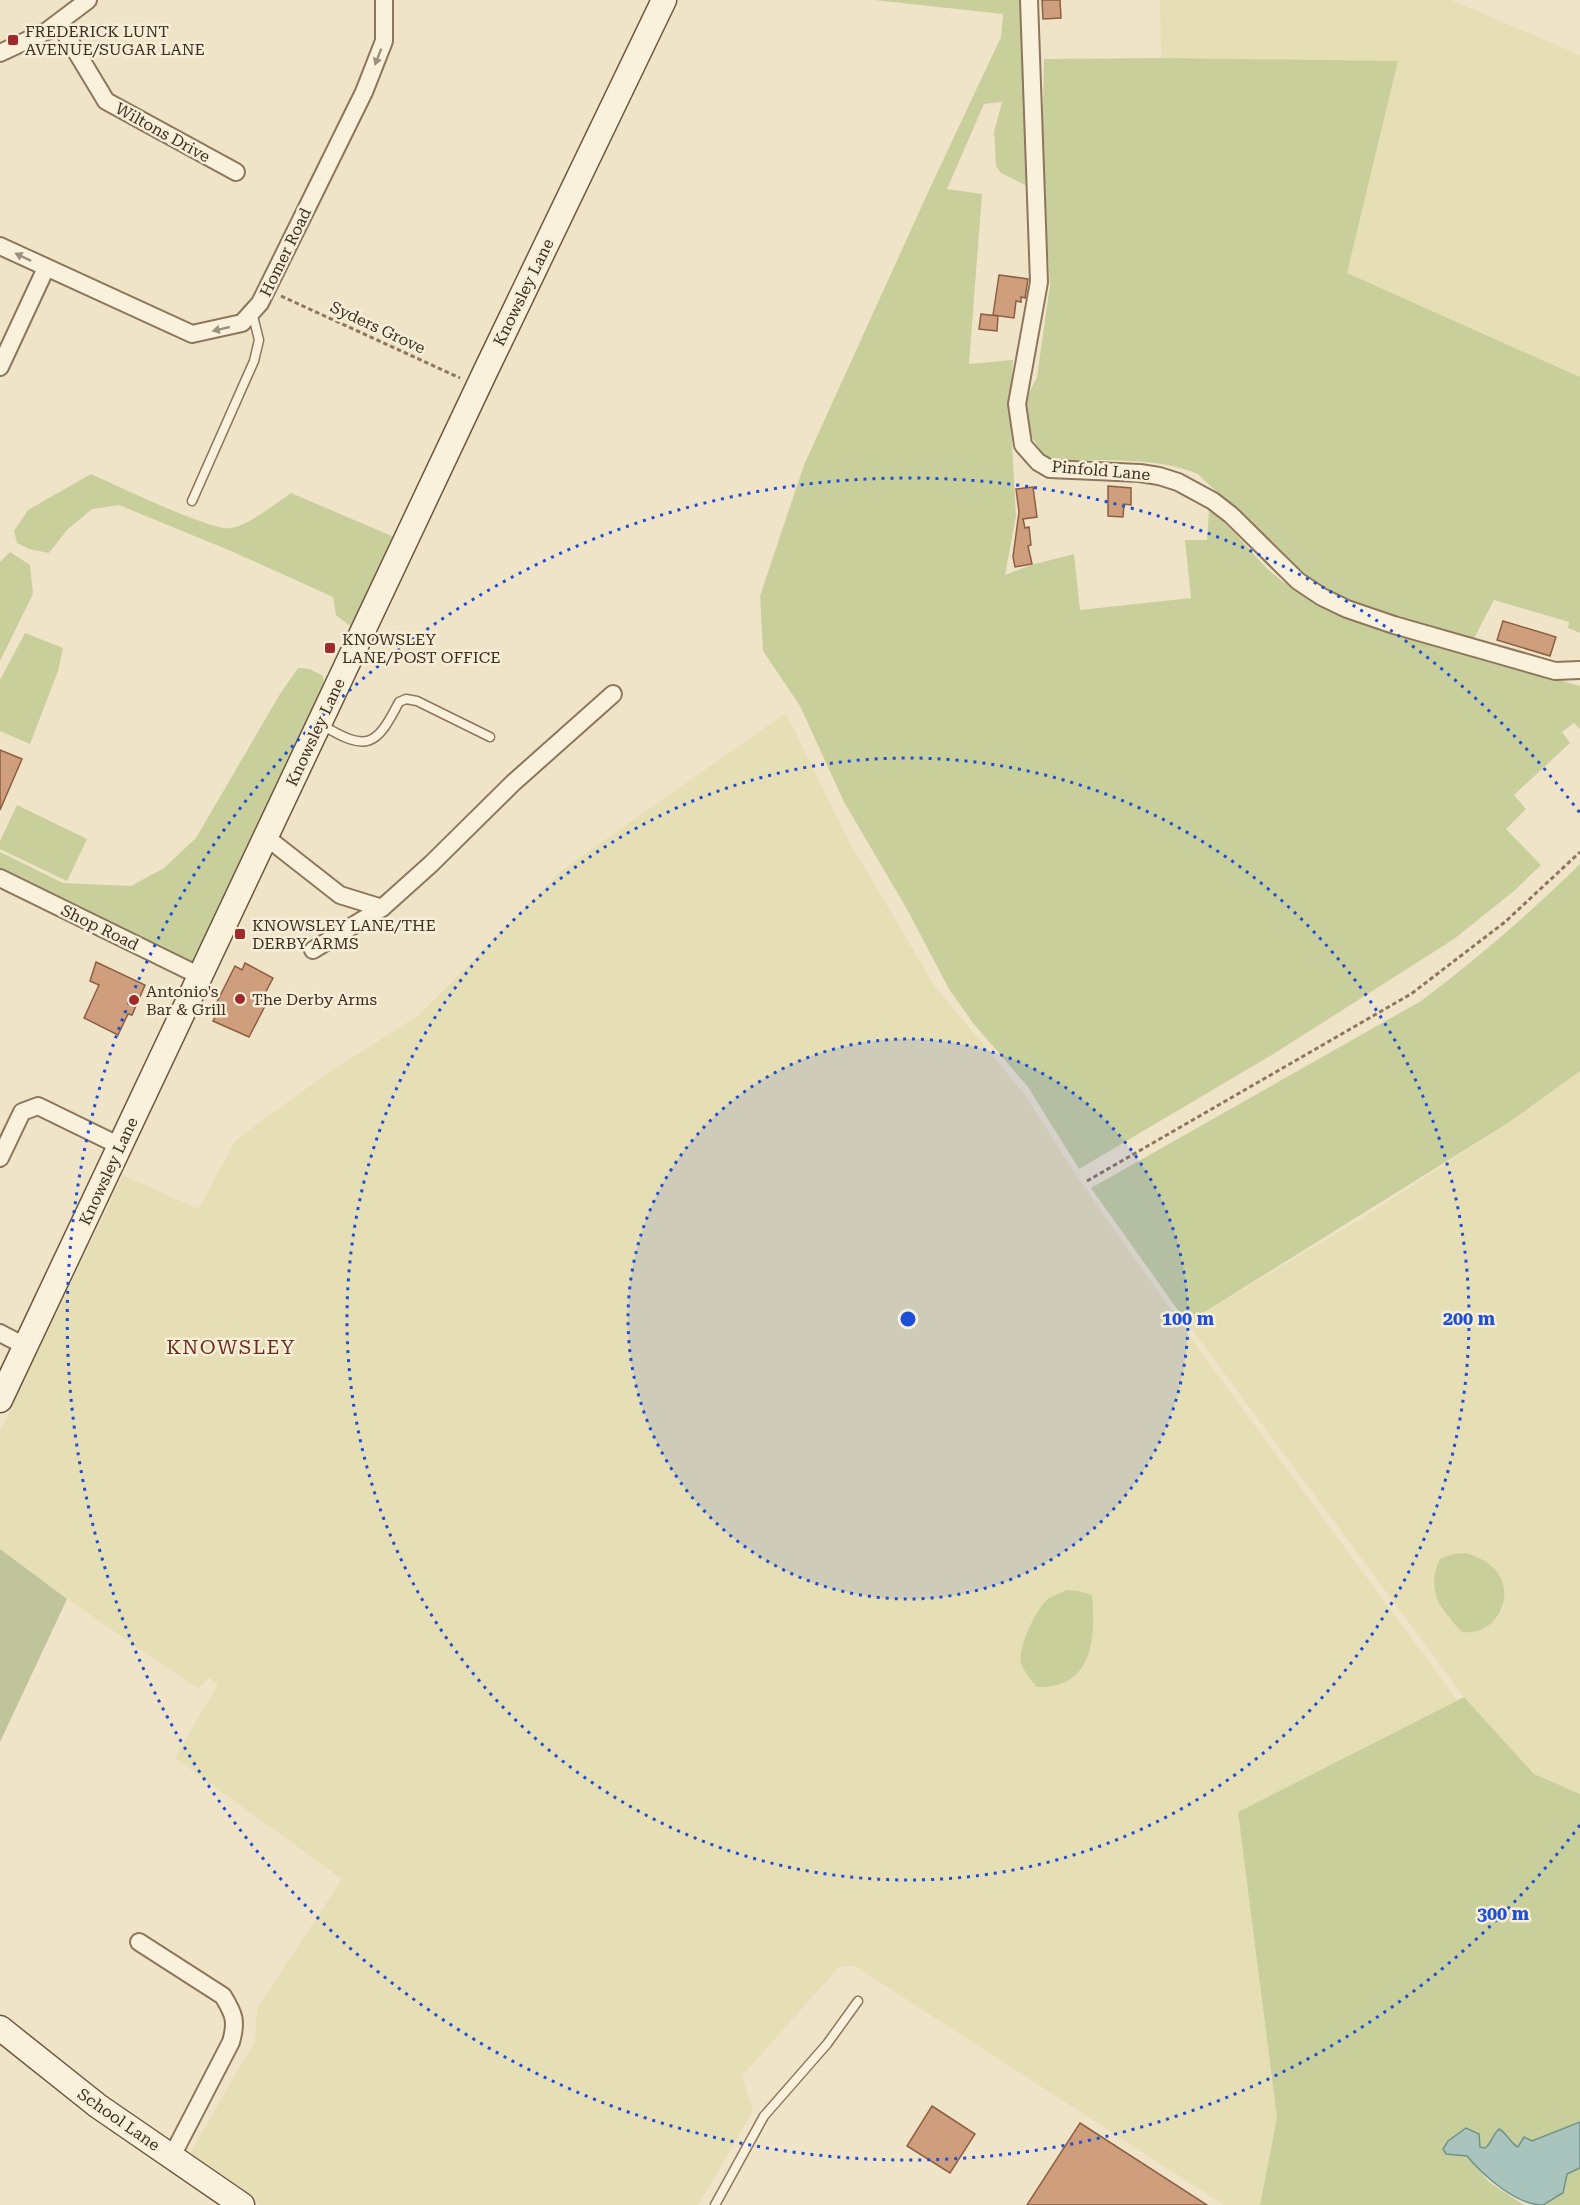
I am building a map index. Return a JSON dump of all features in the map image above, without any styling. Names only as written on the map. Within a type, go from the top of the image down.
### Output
[{"type":"main road","name":"Knowsley Lane","points":[[0,1400],[478,386],[664,0]]},
{"type":"main road","name":"School Lane","points":[[0,2028],[98,2106],[242,2205]]},
{"type":"street","points":[[0,53],[48,32],[88,0]]},
{"type":"street","name":"Homer Road","points":[[0,246],[192,334],[243,323],[260,303],[364,92],[384,41],[384,0]]},
{"type":"street","name":"Pinfold Lane","points":[[1029,0],[1039,282],[1017,404],[1023,445],[1038,462],[1050,469],[1159,476],[1188,487],[1213,501],[1231,515],[1298,580],[1322,597],[1347,609],[1394,625],[1555,671],[1580,670]]},
{"type":"street","name":"Wiltons Drive","points":[[59,23],[106,100],[236,172]]},
{"type":"street","points":[[0,367],[46,268]]},
{"type":"street","points":[[313,950],[382,908],[431,864],[513,783],[613,694]]},
{"type":"street","points":[[266,837],[340,895],[382,908]]},
{"type":"street","name":"Shop Road","points":[[0,878],[200,976]]},
{"type":"street","points":[[0,1158],[22,1112],[38,1106],[120,1146]]},
{"type":"street","points":[[0,1333],[25,1346]]},
{"type":"street","points":[[139,1942],[223,1996],[236,2026],[231,2042],[172,2156]]},
{"type":"lane","points":[[192,501],[254,361],[259,340],[252,312]]},
{"type":"lane","points":[[319,723],[342,737],[368,741],[383,731],[399,702],[406,699],[417,702],[490,737]]},
{"type":"lane","points":[[715,2205],[764,2116],[827,2044],[858,2001]]},
{"type":"path","name":"Syders Grove","points":[[267,289],[478,386]]},
{"type":"path","points":[[1087,1181],[1411,994],[1505,921],[1580,852]]},
{"type":"shaded area","points":[[1160,0],[1451,0],[1580,55],[1580,377],[1347,273],[1398,61],[1161,58]]},
{"type":"shaded area","points":[[786,713],[850,843],[934,985],[1023,1092],[1078,1178],[1211,1366],[1457,1700],[1238,1812],[1277,2118],[1260,2205],[1224,2205],[855,1966],[839,1967],[742,2076],[753,2111],[698,2205],[260,2205],[189,2155],[255,2041],[257,2009],[342,1879],[175,1758],[218,1684],[209,1678],[198,1689],[67,1599],[0,1549],[0,1431],[123,1175],[198,1209],[236,1140],[325,1075],[419,1015],[562,870]]},
{"type":"shaded area","points":[[1580,1071],[1580,1794],[1534,1774],[1464,1697],[1187,1323],[1370,1213],[1508,1123]],"holes":[[[1432,1583],[1504,1586],[1504,1607],[1495,1621],[1450,1620],[1438,1601]]]},
{"type":"green space","points":[[874,0],[1024,0],[1031,188],[1001,173],[996,166],[994,132],[1002,102],[984,104],[947,189],[982,194],[969,364],[1013,360],[1010,410],[1016,516],[1005,575],[1031,565],[1074,554],[1080,610],[1191,598],[1185,540],[1207,540],[1209,511],[1226,524],[1282,581],[1317,603],[1342,615],[1367,626],[1580,686],[1580,729],[1574,723],[1562,732],[1570,743],[1514,795],[1526,809],[1506,829],[1541,865],[1514,891],[1454,939],[1275,1053],[1079,1169],[1028,1087],[973,1023],[949,989],[908,911],[844,802],[800,706],[763,651],[760,596],[804,465],[1001,37],[1003,14]]},
{"type":"green space","points":[[1044,59],[1398,61],[1347,273],[1580,377],[1580,633],[1568,628],[1569,622],[1494,600],[1473,640],[1340,600],[1293,567],[1198,474],[1163,464],[1143,462],[1047,460],[1027,430],[1022,408],[1037,377],[1050,285],[1042,157]]},
{"type":"green space","points":[[91,474],[186,516],[222,528],[240,526],[291,493],[394,537],[353,628],[336,615],[333,597],[231,551],[119,505],[92,509],[67,530],[49,553],[29,549],[17,543],[14,531],[28,510]]},
{"type":"green space","points":[[10,552],[30,565],[33,594],[0,661],[0,562]]},
{"type":"green space","points":[[25,633],[63,648],[58,671],[30,744],[0,731],[0,680]]},
{"type":"green space","points":[[298,668],[310,669],[323,676],[324,685],[193,963],[0,869],[0,852],[63,883],[131,886],[164,868],[196,838],[280,694]]},
{"type":"green space","points":[[17,805],[87,839],[67,881],[0,849],[0,841]]},
{"type":"green space","points":[[1580,864],[1580,1071],[1508,1123],[1187,1323],[1091,1188],[1421,1001],[1503,935]]},
{"type":"green space","points":[[0,1549],[67,1599],[0,1742]]},
{"type":"green space","points":[[1466,1553],[1491,1565],[1503,1583],[1503,1604],[1499,1614],[1484,1628],[1474,1632],[1462,1632],[1447,1615],[1437,1598],[1434,1581],[1440,1559],[1453,1554]]},
{"type":"green space","points":[[1067,1590],[1092,1595],[1093,1628],[1087,1658],[1070,1680],[1056,1685],[1037,1687],[1021,1663],[1025,1638],[1044,1603],[1049,1598]]},
{"type":"green space","points":[[1464,1697],[1534,1774],[1580,1794],[1580,2122],[1519,2147],[1513,2144],[1507,2134],[1495,2133],[1489,2145],[1485,2148],[1480,2147],[1479,2134],[1446,2154],[1467,2156],[1489,2182],[1524,2205],[1260,2205],[1277,2118],[1238,1812]]},
{"type":"green space","points":[[1580,2168],[1580,2205],[1543,2205],[1551,2198],[1563,2193],[1567,2174]]},
{"type":"water","points":[[1580,2122],[1580,2168],[1567,2174],[1563,2193],[1543,2205],[1521,2200],[1490,2179],[1467,2156],[1446,2154],[1443,2149],[1448,2141],[1466,2128],[1479,2134],[1480,2147],[1485,2148],[1499,2129],[1518,2147],[1524,2137],[1532,2141]]},
{"type":"building","points":[[1042,0],[1060,0],[1061,18],[1043,19]]},
{"type":"building","points":[[999,275],[1028,279],[1025,298],[1021,297],[1021,302],[1016,301],[1014,318],[993,315]]},
{"type":"building","points":[[981,314],[998,316],[997,331],[979,329]]},
{"type":"building","points":[[1108,486],[1131,488],[1131,505],[1124,504],[1123,517],[1108,516]]},
{"type":"building","points":[[1033,487],[1037,517],[1023,519],[1025,528],[1029,527],[1031,545],[1028,546],[1032,564],[1015,567],[1013,557],[1019,512],[1016,489]]},
{"type":"building","points":[[1503,621],[1556,637],[1550,656],[1497,640]]},
{"type":"building","points":[[0,750],[22,759],[0,810]]},
{"type":"building","points":[[96,962],[145,985],[132,1015],[128,1014],[118,1035],[84,1018],[99,985],[90,981]]},
{"type":"building","name":"The Derby Arms","points":[[245,963],[273,978],[260,1003],[265,1006],[249,1037],[213,1021],[219,1008],[215,1006],[235,966],[242,970]]},
{"type":"building","points":[[932,2106],[975,2134],[950,2173],[907,2146]]},
{"type":"building","points":[[1080,2123],[1207,2205],[1027,2205]]},
{"type":"place","name":"FREDERICK LUNT AVENUE/SUGAR LANE","points":[[13,40]]},
{"type":"place","name":"KNOWSLEY LANE/POST OFFICE","points":[[330,648]]},
{"type":"place","name":"KNOWSLEY LANE/THE DERBY ARMS","points":[[240,934]]},
{"type":"place","name":"The Derby Arms","points":[[240,999]]},
{"type":"place","name":"Antonio's Bar & Grill","points":[[134,1000]]},
{"type":"district","name":"KNOWSLEY","points":[[231,1347]]}]
